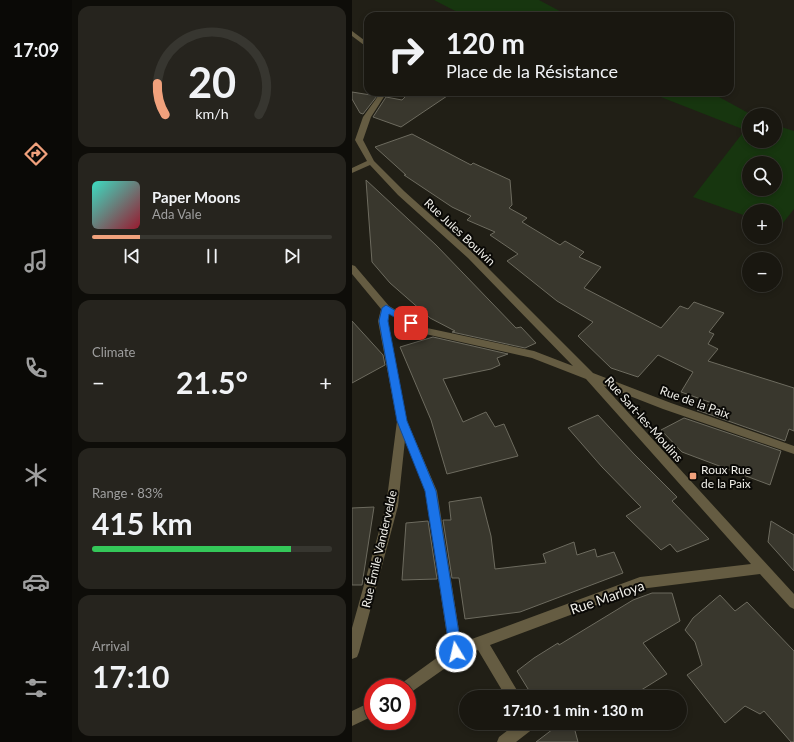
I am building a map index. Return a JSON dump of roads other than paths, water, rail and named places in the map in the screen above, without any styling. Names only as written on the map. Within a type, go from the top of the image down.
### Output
[{"type":"street","points":[[352,33],[364,43]]},
{"type":"street","name":"Rue Jules Boulvin","points":[[381,96],[367,117],[359,140],[371,162],[401,193],[470,256],[589,376]]},
{"type":"street","points":[[352,171],[371,162]]},
{"type":"street","name":"Rue de la Paix","points":[[352,268],[386,308],[424,331],[534,355],[668,406],[794,450]]},
{"type":"street","points":[[386,308],[383,321],[402,421],[431,491],[456,652]]},
{"type":"street","name":"Rue Sart-les-Moulins","points":[[589,376],[794,603]]},
{"type":"street","name":"Rue Émile Vandervelde","points":[[352,652],[392,506],[402,421]]},
{"type":"street","name":"Rue Marloya","points":[[416,681],[456,652],[640,583],[762,568]]},
{"type":"street","points":[[481,642],[510,690]]},
{"type":"street","points":[[352,719],[364,713]]},
{"type":"street","points":[[504,742],[520,730]]},
{"type":"place","name":"Roux Rue de la Paix","points":[[693,476]]}]
